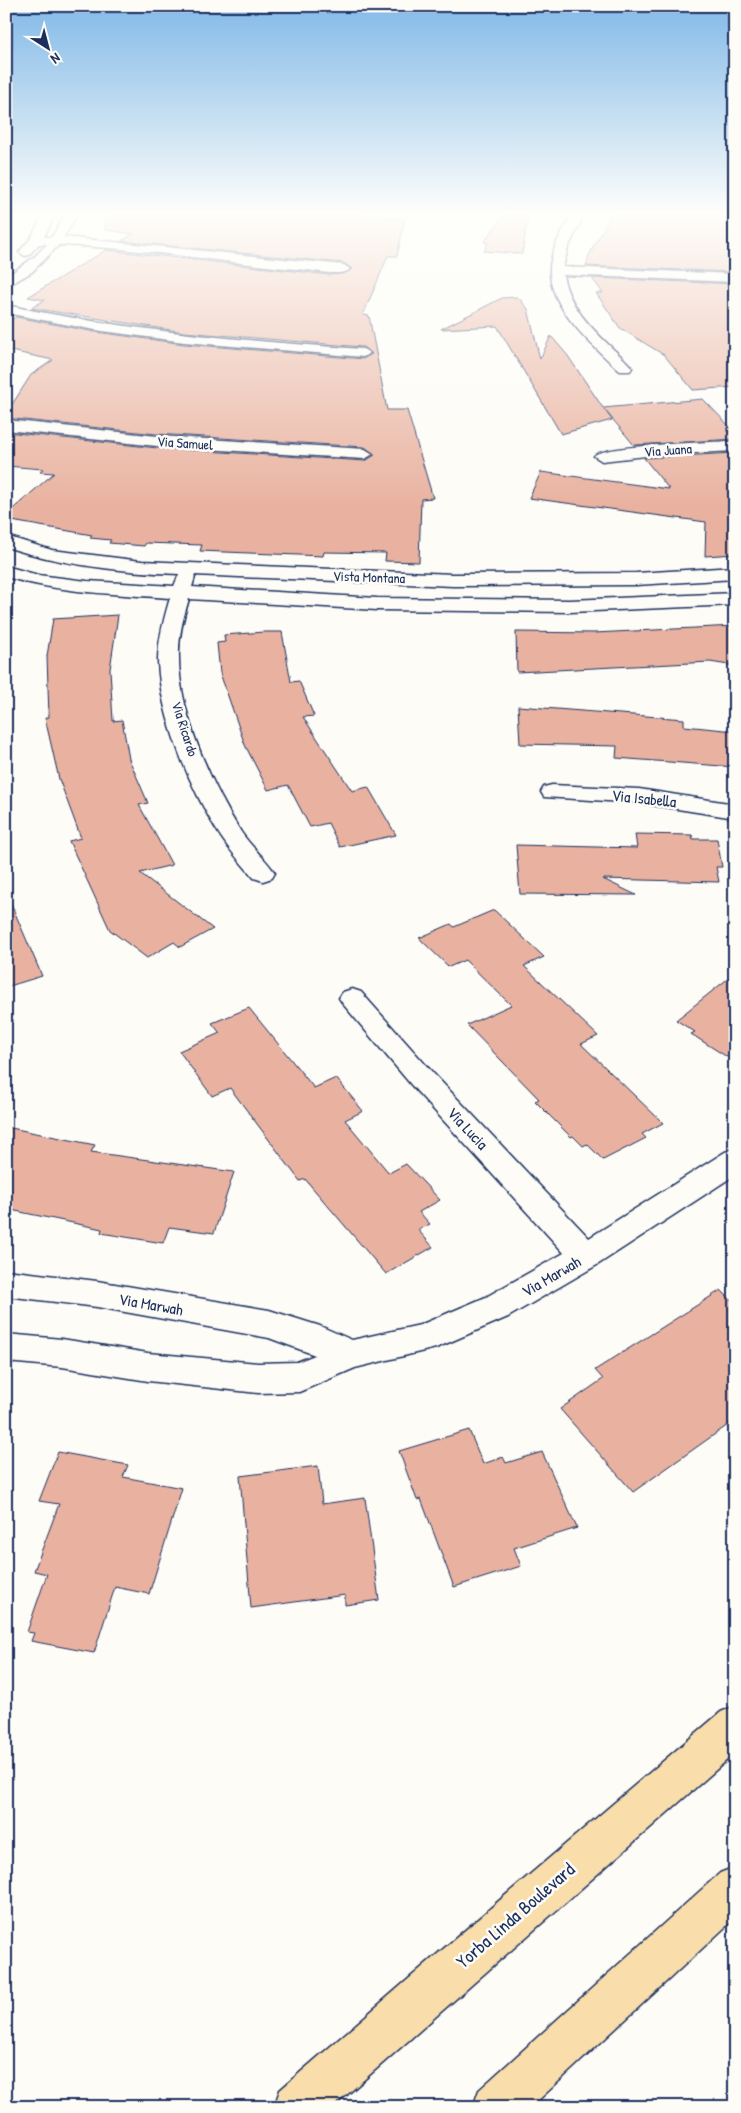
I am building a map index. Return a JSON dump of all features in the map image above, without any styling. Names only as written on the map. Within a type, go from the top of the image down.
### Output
[{"type":"main road","name":"Yorba Linda Boulevard","points":[[297,2107],[515,1915],[735,1726]]},
{"type":"main road","points":[[496,2107],[735,1888]]},
{"type":"street","points":[[9,310],[147,335],[253,346],[363,353]]},
{"type":"street","points":[[572,310],[592,337],[625,368]]},
{"type":"street","name":"Via Samuel","points":[[6,425],[157,441],[365,454]]},
{"type":"street","name":"Via Juana","points":[[602,456],[655,450],[735,446]]},
{"type":"street","name":"Vista Montana","points":[[6,541],[50,555],[142,567],[453,580],[636,579],[735,573]]},
{"type":"street","name":"Via Ricardo","points":[[189,569],[172,622],[169,670],[178,712],[196,762],[212,798],[232,835],[263,873]]},
{"type":"street","name":"Vista Montana","points":[[6,571],[36,580],[87,587],[180,594],[458,606],[580,606],[735,599]]},
{"type":"street","name":"Via Isabella","points":[[552,792],[639,796],[735,811]]},
{"type":"street","name":"Via Lucia","points":[[352,998],[423,1080],[586,1256]]},
{"type":"street","name":"Via Marwah","points":[[6,1348],[62,1353],[148,1367],[258,1378],[299,1377],[350,1355],[424,1338],[497,1307],[586,1256],[735,1160]]},
{"type":"street","name":"Via Marwah","points":[[6,1283],[97,1294],[269,1324],[308,1336],[350,1355]]},
{"type":"building","points":[[41,310],[365,310],[363,315],[369,316],[387,410],[407,410],[433,498],[421,499],[419,562],[385,561],[386,553],[324,552],[323,556],[200,551],[202,545],[146,543],[144,546],[109,543],[111,540],[90,538],[92,535],[6,520],[6,515],[54,473],[40,472],[43,469],[6,466],[6,432],[157,448],[365,461],[375,455],[365,447],[157,434],[6,418],[6,414],[31,375],[53,360],[6,350],[6,323],[16,317],[95,332],[184,344],[363,359],[372,354],[363,347],[184,332]]},
{"type":"building","points":[[479,310],[528,310],[540,359],[551,336],[568,356],[603,408],[703,399],[735,432],[735,439],[634,445],[604,409],[612,420],[561,434],[497,326],[441,329]]},
{"type":"building","points":[[607,310],[735,310],[735,387],[693,390],[664,355],[620,328]]},
{"type":"building","points":[[735,453],[735,554],[705,556],[706,522],[529,498],[541,472],[669,489],[644,458]]},
{"type":"building","points":[[118,615],[110,669],[113,721],[122,720],[129,759],[148,803],[139,805],[172,865],[140,873],[213,929],[180,947],[174,942],[147,958],[110,930],[69,841],[81,838],[59,779],[45,718],[49,717],[47,656],[53,619]]},
{"type":"building","points":[[735,626],[735,666],[710,662],[517,672],[516,632],[594,633]]},
{"type":"building","points":[[282,632],[291,682],[299,681],[314,716],[303,717],[352,791],[368,787],[396,835],[340,847],[328,823],[310,827],[288,785],[268,790],[245,745],[220,673],[217,643],[225,642],[224,635]]},
{"type":"building","points":[[518,706],[684,719],[684,726],[735,731],[735,767],[616,758],[617,746],[520,744]]},
{"type":"building","points":[[635,834],[692,835],[693,839],[717,839],[722,867],[716,867],[719,882],[603,879],[636,895],[520,894],[516,845],[637,848]]},
{"type":"building","points":[[6,892],[42,976],[6,987]]},
{"type":"building","points":[[494,910],[544,957],[524,966],[598,1036],[581,1044],[663,1123],[642,1134],[646,1138],[603,1160],[587,1144],[583,1146],[573,1136],[571,1137],[535,1101],[539,1099],[467,1025],[511,1005],[465,960],[449,967],[419,938],[451,924],[454,927]]},
{"type":"building","points":[[735,973],[735,1062],[691,1034],[695,1032],[676,1020]]},
{"type":"building","points":[[249,1008],[314,1088],[336,1078],[363,1111],[345,1120],[389,1173],[406,1164],[440,1200],[419,1212],[430,1224],[418,1230],[433,1247],[386,1274],[305,1179],[300,1181],[230,1088],[212,1096],[179,1051],[220,1033],[212,1023]]},
{"type":"building","points":[[6,1127],[95,1145],[91,1152],[234,1172],[214,1233],[169,1227],[163,1243],[101,1233],[102,1229],[6,1209]]},
{"type":"building","points":[[721,1290],[735,1304],[735,1420],[633,1492],[560,1409],[603,1379],[595,1370]]},
{"type":"building","points":[[469,1430],[483,1464],[503,1457],[506,1463],[542,1452],[577,1528],[514,1548],[521,1566],[454,1587],[421,1499],[417,1500],[399,1451]]},
{"type":"building","points":[[58,1452],[128,1465],[123,1477],[182,1488],[149,1594],[115,1587],[94,1653],[31,1641],[34,1633],[27,1632],[47,1574],[34,1571],[59,1504],[39,1501]]},
{"type":"building","points":[[318,1466],[322,1504],[365,1498],[379,1600],[345,1605],[345,1595],[251,1608],[240,1476]]}]
